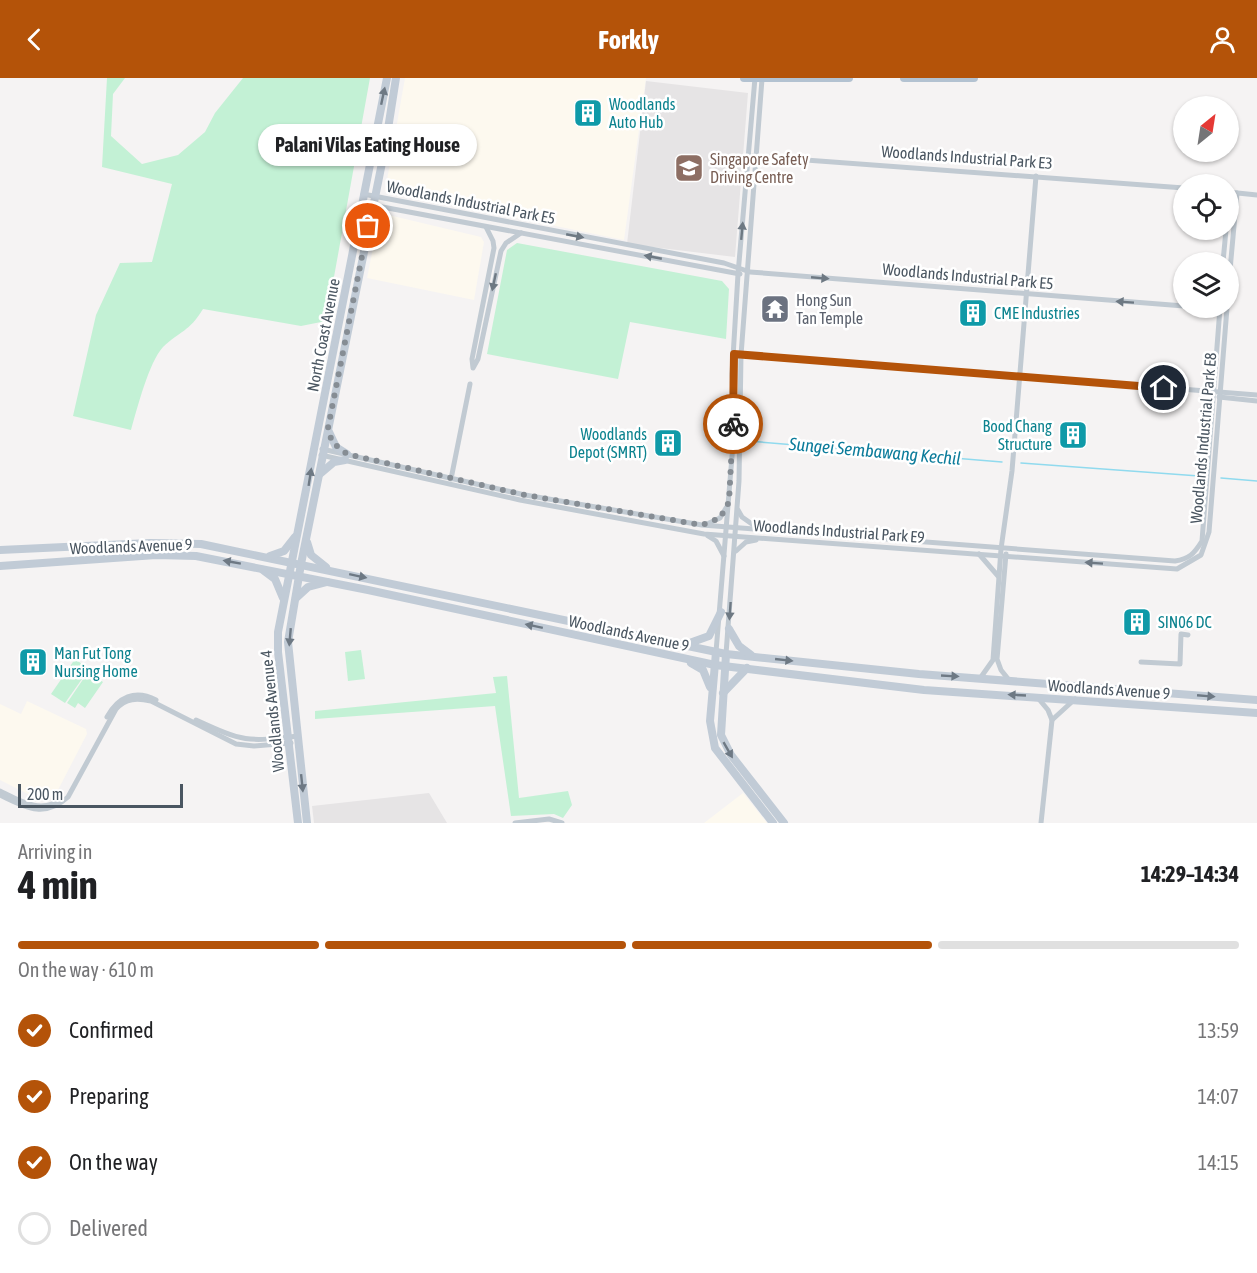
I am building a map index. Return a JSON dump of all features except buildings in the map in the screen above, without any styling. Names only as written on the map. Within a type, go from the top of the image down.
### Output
[{"type":"main road","name":"North Coast Avenue","points":[[291,562],[387,78]]},
{"type":"main road","name":"North Coast Avenue","points":[[301,564],[385,148],[396,78]]},
{"type":"main road","points":[[744,78],[849,78]]},
{"type":"main road","points":[[904,78],[974,78]]},
{"type":"main road","points":[[320,475],[334,462],[346,457],[332,442],[328,428]]},
{"type":"main road","points":[[268,556],[286,549],[298,531]]},
{"type":"main road","points":[[307,538],[312,555],[334,571]]},
{"type":"main road","name":"Woodlands Avenue 9","points":[[0,550],[174,543],[214,546],[726,654],[919,674],[1257,700]]},
{"type":"main road","points":[[34,548],[44,553],[45,560],[40,564]]},
{"type":"main road","name":"Woodlands Avenue 9","points":[[0,566],[156,555],[196,556],[258,567],[715,665],[924,690],[1257,713]]},
{"type":"main road","name":"Woodlands Avenue 4","points":[[291,562],[278,632],[278,652],[307,823]]},
{"type":"main road","name":"Woodlands Avenue 4","points":[[298,823],[288,642],[301,564]]},
{"type":"main road","points":[[258,567],[275,579],[284,599]]},
{"type":"main road","points":[[295,599],[306,589],[328,582]]},
{"type":"main road","points":[[680,646],[710,636],[721,612]]},
{"type":"main road","points":[[729,629],[739,646],[754,657]]},
{"type":"main road","points":[[716,652],[710,721],[715,748],[773,823]]},
{"type":"main road","points":[[726,654],[720,726],[725,745],[784,823]]},
{"type":"main road","points":[[680,658],[703,670],[712,694]]},
{"type":"main road","points":[[722,693],[747,668]]},
{"type":"street","points":[[726,654],[737,508],[735,330],[740,250],[749,185],[755,78]]},
{"type":"street","points":[[751,155],[762,79]]},
{"type":"street","name":"Woodlands Industrial Park E3","points":[[751,155],[1173,187]]},
{"type":"street","points":[[981,677],[993,660],[999,578],[1012,471],[1036,176]]},
{"type":"street","points":[[716,652],[727,536],[737,354],[743,331],[748,272],[751,212],[749,185]]},
{"type":"street","points":[[1239,193],[1257,195]]},
{"type":"street","name":"Woodlands Industrial Park E5","points":[[362,199],[374,196],[748,272],[1173,305]]},
{"type":"street","name":"Woodlands Industrial Park E5","points":[[362,199],[372,205],[486,227],[739,270]]},
{"type":"street","points":[[744,212],[751,212]]},
{"type":"street","points":[[486,227],[494,248],[472,359],[473,368],[478,358],[501,251],[506,243],[521,233]]},
{"type":"street","points":[[740,250],[748,251]]},
{"type":"street","points":[[737,294],[745,296]]},
{"type":"street","name":"Woodlands Industrial Park E8","points":[[1218,394],[1220,318]]},
{"type":"street","name":"Woodlands Industrial Park E8","points":[[1188,561],[1201,555],[1209,532],[1218,394],[1226,318]]},
{"type":"street","points":[[735,330],[743,331]]},
{"type":"street","points":[[737,354],[1218,394],[1257,395]]},
{"type":"street","points":[[451,479],[470,384]]},
{"type":"street","points":[[1218,394],[1257,401]]},
{"type":"street","name":"Woodlands Industrial Park E9","points":[[314,450],[704,534],[979,554],[1003,552]]},
{"type":"street","name":"Woodlands Industrial Park E9","points":[[346,457],[520,500],[641,519],[1177,569],[1188,561]]},
{"type":"street","points":[[702,525],[720,518],[729,502]]},
{"type":"street","points":[[737,508],[742,517],[760,530]]},
{"type":"street","points":[[704,534],[716,541],[725,561]]},
{"type":"street","points":[[734,556],[738,547],[747,542],[766,539]]},
{"type":"street","points":[[1003,552],[997,659],[1000,670],[1009,680]]},
{"type":"street","points":[[979,554],[992,566],[999,578]]},
{"type":"street","points":[[1141,662],[1180,664],[1181,634],[1188,635]]},
{"type":"street","points":[[0,793],[33,806],[46,807],[66,796],[113,706],[122,699],[135,694],[148,696],[237,739],[294,740]]},
{"type":"street","points":[[1036,697],[1048,710],[1052,720],[1041,823]]},
{"type":"street","points":[[1052,720],[1075,699]]},
{"type":"street","points":[[515,823],[549,819],[562,823]]},
{"type":"shaded area","points":[[405,78],[646,78],[624,240],[385,191]]},
{"type":"shaded area","name":"Singapore Safety Driving Centre","points":[[646,81],[748,93],[735,257],[627,244]]},
{"type":"shaded area","points":[[380,213],[481,237],[484,242],[474,300],[367,278]]},
{"type":"shaded area","points":[[27,701],[86,729],[87,734],[58,790],[50,795],[28,794],[0,780],[0,704],[21,714]]},
{"type":"shaded area","points":[[429,793],[447,823],[314,823],[312,806]]},
{"type":"shaded area","points":[[743,793],[767,823],[704,823]]},
{"type":"green space","points":[[107,78],[125,78],[113,94],[111,136],[142,164],[178,155],[205,132],[215,113],[243,78],[370,78],[326,321],[301,326],[203,309],[184,331],[163,347],[158,354],[144,386],[131,430],[73,416],[96,315],[120,263],[152,262],[172,184],[102,167]]},
{"type":"green space","points":[[517,243],[722,281],[729,289],[726,339],[630,322],[618,379],[487,354],[507,250]]},
{"type":"green space","points":[[361,650],[365,679],[348,681],[345,652]]},
{"type":"green space","points":[[75,659],[89,669],[65,703],[51,694]]},
{"type":"green space","points":[[88,672],[103,682],[85,708],[78,703],[75,708],[67,703]]},
{"type":"green space","points":[[507,676],[519,798],[568,791],[572,805],[563,818],[554,814],[511,816],[495,706],[315,719],[315,711],[496,693],[493,677]]},
{"type":"waterway","name":"Sungei Sembawang Kechil","points":[[748,441],[1002,462]]},
{"type":"waterway","name":"Sungei Sembawang Kechil","points":[[1021,463],[1199,476]]},
{"type":"waterway","name":"Sungei Sembawang Kechil","points":[[1221,478],[1257,481]]},
{"type":"way so far","points":[[368,226],[328,428],[332,442],[340,451],[525,495],[702,525],[720,518],[729,502],[733,424]]},
{"type":"place","name":"Woodlands Auto Hub","points":[[588,113]]},
{"type":"place","name":"Singapore Safety Driving Centre","points":[[689,168]]},
{"type":"place","name":"Palani Vilas Eating House","points":[[368,226]]},
{"type":"place","name":"Hong Sun Tan Temple","points":[[775,309]]},
{"type":"place","name":"CME Industries","points":[[973,313]]},
{"type":"place","name":"Bood Chang Structure","points":[[1073,435]]},
{"type":"place","name":"Woodlands Depot (SMRT)","points":[[668,443]]},
{"type":"place","name":"SIN06 DC","points":[[1137,622]]},
{"type":"place","name":"Man Fut Tong Nursing Home","points":[[33,662]]},
{"type":"route","points":[[733,424],[734,354],[1164,388]]}]
